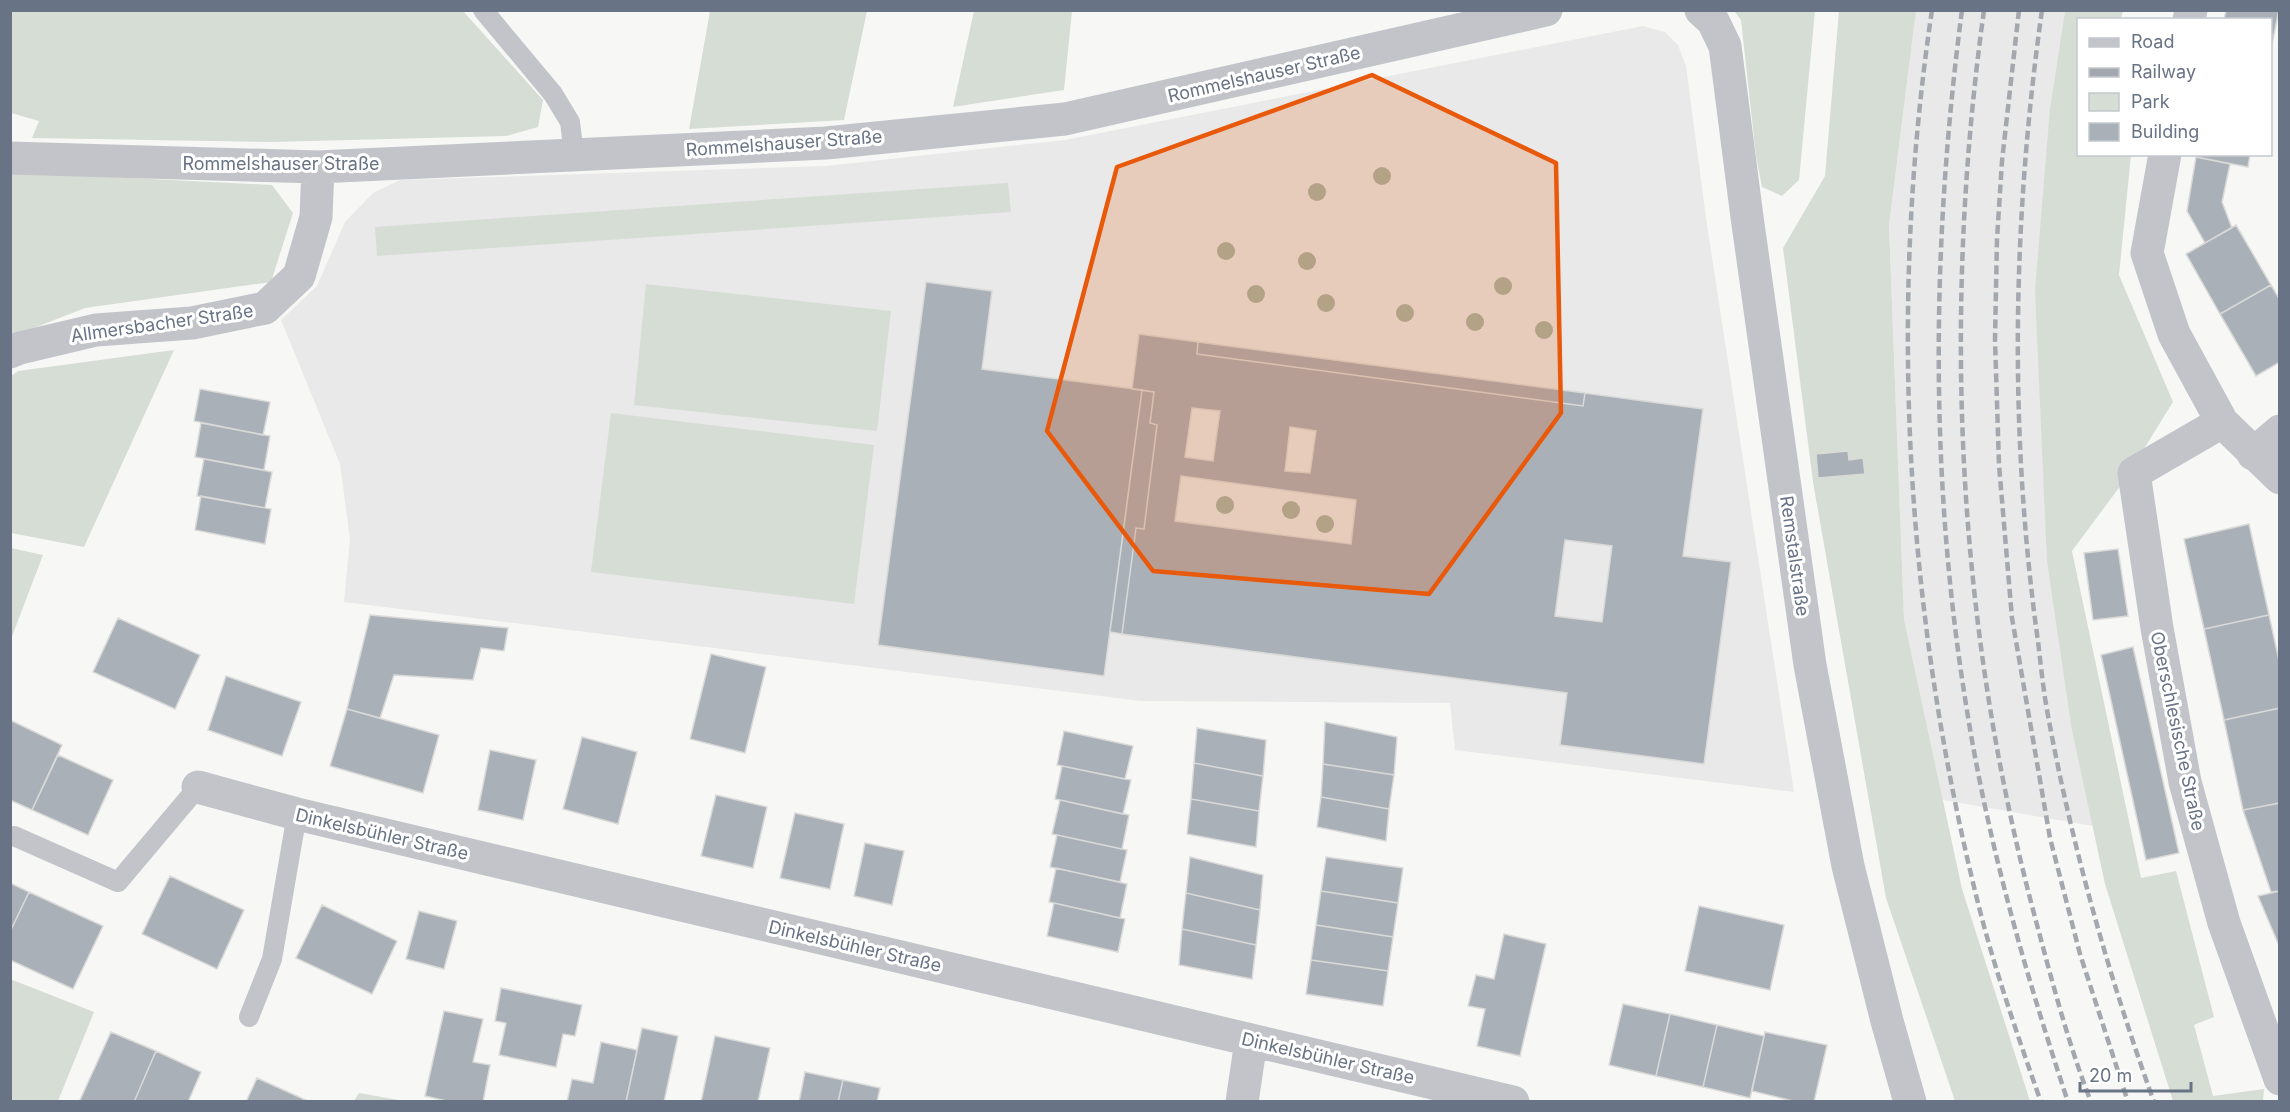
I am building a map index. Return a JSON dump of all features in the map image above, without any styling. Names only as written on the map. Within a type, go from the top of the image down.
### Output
[{"type":"street","name":"Rommelshauser Straße","points":[[10,158],[318,167],[826,143],[1065,119],[1546,10]]},
{"type":"street","name":"Remstalstraße","points":[[1701,10],[1713,21],[1725,46],[1810,665],[1848,866],[1887,1022],[1910,1101]]},
{"type":"street","points":[[2165,156],[2147,254],[2174,334],[2222,422],[2280,478]]},
{"type":"street","name":"Allmersbacher Straße","points":[[10,352],[96,330],[192,323],[265,308],[299,276],[316,217],[318,167]]},
{"type":"street","name":"Oberschlesische Straße","points":[[2222,422],[2134,473],[2157,628],[2185,782],[2224,923],[2280,1079]]},
{"type":"street","points":[[2253,454],[2280,431]]},
{"type":"street","name":"Dinkelsbühler Straße","points":[[198,787],[297,814],[1513,1101]]},
{"type":"street","points":[[1242,1101],[1251,1041]]},
{"type":"lane","points":[[483,10],[553,93],[570,122],[574,155]]},
{"type":"lane","points":[[14,836],[118,882],[198,787]]},
{"type":"lane","points":[[249,1017],[272,959],[297,814]]},
{"type":"highlighted area","points":[[1372,75],[1556,163],[1561,413],[1429,594],[1153,571],[1047,431],[1117,167]]},
{"type":"shaded area","points":[[1916,11],[2065,11],[2050,108],[2072,731],[2093,826],[1943,800],[1904,619],[1889,226]]},
{"type":"shaded area","points":[[1643,26],[1665,32],[1678,45],[1686,66],[1706,218],[1794,792],[1455,750],[1450,703],[1141,701],[344,602],[350,539],[340,464],[281,320],[317,286],[345,222],[373,193],[400,180],[826,166],[1065,140]]},
{"type":"green space","points":[[10,11],[463,11],[543,100],[538,127],[506,136],[272,142],[32,138],[39,121],[11,113]]},
{"type":"green space","points":[[710,11],[867,11],[844,120],[689,129]]},
{"type":"green space","points":[[974,11],[1072,11],[1064,90],[953,107]]},
{"type":"green space","points":[[1734,11],[1815,11],[1799,180],[1782,196],[1762,187],[1756,156],[1741,20]]},
{"type":"green space","points":[[1839,11],[1916,11],[1889,226],[1904,619],[1962,889],[2030,1101],[1955,1101],[1886,898],[1813,482],[1783,248],[1825,176]]},
{"type":"green space","points":[[2065,11],[2123,11],[2121,18],[2077,18],[2077,156],[2131,156],[2119,275],[2173,402],[2124,481],[2072,551],[2141,878],[2176,871],[2214,1017],[2194,1025],[2213,1096],[2264,1089],[2263,1101],[2173,1101],[2105,884],[2072,731],[2047,561],[2035,291],[2050,108]]},
{"type":"green space","points":[[11,172],[272,185],[293,213],[271,282],[85,308],[11,337]]},
{"type":"green space","points":[[1008,183],[1011,212],[377,256],[375,227]]},
{"type":"green space","points":[[646,284],[891,311],[877,431],[634,405]]},
{"type":"green space","points":[[174,350],[84,547],[11,533],[11,376],[18,371]]},
{"type":"green space","points":[[611,413],[874,445],[854,604],[591,572]]},
{"type":"green space","points":[[10,548],[43,555],[11,639]]},
{"type":"green space","points":[[10,979],[94,1012],[58,1101],[11,1101]]},
{"type":"green space","points":[[359,1093],[404,1101],[354,1101]]},
{"type":"building","points":[[2226,10],[2279,10],[2272,44],[2272,18],[2224,18]]},
{"type":"building","points":[[2196,156],[2250,156],[2248,167]]},
{"type":"building","points":[[2196,157],[2230,164],[2222,202],[2232,228],[2205,243],[2187,211]]},
{"type":"building","points":[[2236,225],[2271,285],[2220,314],[2186,254]]},
{"type":"building","points":[[926,282],[992,291],[982,369],[1142,390],[1104,676],[878,645]]},
{"type":"building","points":[[2271,285],[2280,300],[2280,362],[2256,376],[2220,314]]},
{"type":"building","points":[[1139,334],[1198,342],[1197,354],[1583,406],[1585,393],[1703,409],[1683,556],[1731,562],[1704,764],[1560,745],[1567,693],[1122,634],[1136,528],[1144,529],[1157,425],[1150,423],[1154,392],[1132,389]],"holes":[[[1192,408],[1220,411],[1213,461],[1185,457]],[[1290,427],[1316,431],[1310,473],[1285,471]],[[1181,476],[1356,500],[1351,544],[1175,521]],[[1565,540],[1612,546],[1602,622],[1555,616]]]},
{"type":"building","points":[[1198,342],[1585,393],[1583,406],[1197,354]]},
{"type":"building","points":[[200,389],[270,402],[263,435],[194,421]]},
{"type":"building","points":[[1142,390],[1154,392],[1150,423],[1157,425],[1144,529],[1136,528],[1122,634],[1110,632]]},
{"type":"building","points":[[201,423],[270,436],[264,470],[195,457]]},
{"type":"building","points":[[1848,451],[1849,460],[1863,458],[1865,474],[1818,478],[1816,454]]},
{"type":"building","points":[[204,459],[272,472],[265,508],[197,496]]},
{"type":"building","points":[[201,496],[271,509],[265,544],[195,530]]},
{"type":"building","points":[[2249,524],[2269,615],[2204,629],[2184,539]]},
{"type":"building","points":[[2118,549],[2128,616],[2093,620],[2084,553]]},
{"type":"building","points":[[370,615],[508,628],[504,651],[481,648],[473,680],[394,675],[380,718],[347,709]]},
{"type":"building","points":[[2269,615],[2280,665],[2280,708],[2224,720],[2204,629]]},
{"type":"building","points":[[118,618],[200,655],[175,709],[93,672]]},
{"type":"building","points":[[2133,647],[2179,853],[2146,860],[2101,655]]},
{"type":"building","points":[[711,654],[766,667],[745,753],[690,739]]},
{"type":"building","points":[[226,676],[301,702],[282,756],[208,730]]},
{"type":"building","points":[[2280,708],[2280,803],[2243,810],[2224,720]]},
{"type":"building","points":[[347,709],[439,735],[423,793],[330,766]]},
{"type":"building","points":[[10,720],[62,745],[32,810],[10,800]]},
{"type":"building","points":[[1325,722],[1397,737],[1394,775],[1323,764]]},
{"type":"building","points":[[1197,728],[1266,740],[1263,776],[1194,763]]},
{"type":"building","points":[[1064,731],[1133,746],[1125,779],[1057,765]]},
{"type":"building","points":[[582,737],[637,752],[618,824],[563,809]]},
{"type":"building","points":[[490,750],[536,760],[523,820],[478,810]]},
{"type":"building","points":[[58,755],[113,780],[88,835],[32,810]]},
{"type":"building","points":[[1194,763],[1263,776],[1259,811],[1191,799]]},
{"type":"building","points":[[1323,764],[1394,775],[1389,809],[1321,797]]},
{"type":"building","points":[[1062,766],[1131,780],[1123,814],[1055,799]]},
{"type":"building","points":[[716,795],[767,807],[753,868],[701,856]]},
{"type":"building","points":[[1321,797],[1389,809],[1386,841],[1317,827]]},
{"type":"building","points":[[1191,799],[1259,811],[1256,847],[1187,834]]},
{"type":"building","points":[[1060,800],[1129,815],[1122,849],[1052,834]]},
{"type":"building","points":[[2280,803],[2280,891],[2271,892],[2243,810]]},
{"type":"building","points":[[795,813],[844,824],[830,889],[780,878]]},
{"type":"building","points":[[1057,835],[1127,850],[1120,882],[1050,867]]},
{"type":"building","points":[[865,843],[904,851],[892,905],[854,896]]},
{"type":"building","points":[[1190,857],[1263,875],[1260,910],[1186,893]]},
{"type":"building","points":[[1326,857],[1403,868],[1398,903],[1321,891]]},
{"type":"building","points":[[1056,868],[1127,884],[1120,918],[1049,902]]},
{"type":"building","points":[[170,876],[244,910],[217,969],[142,934]]},
{"type":"building","points":[[10,883],[29,892],[10,932]]},
{"type":"building","points":[[1321,891],[1398,903],[1393,937],[1316,925]]},
{"type":"building","points":[[2280,891],[2280,948],[2258,896]]},
{"type":"building","points":[[29,892],[103,926],[73,989],[10,960],[10,932]]},
{"type":"building","points":[[1186,893],[1260,910],[1256,945],[1182,929]]},
{"type":"building","points":[[1054,903],[1125,919],[1118,952],[1047,936]]},
{"type":"building","points":[[322,905],[397,941],[372,994],[296,958]]},
{"type":"building","points":[[1699,906],[1784,925],[1770,990],[1685,971]]},
{"type":"building","points":[[419,911],[457,921],[444,969],[406,959]]},
{"type":"building","points":[[1316,925],[1393,937],[1388,971],[1311,960]]},
{"type":"building","points":[[1182,929],[1256,945],[1252,979],[1179,965]]},
{"type":"building","points":[[1504,934],[1546,944],[1520,1056],[1477,1046],[1485,1009],[1468,1006],[1476,975],[1494,979]]},
{"type":"building","points":[[1311,960],[1388,971],[1383,1006],[1306,994]]},
{"type":"building","points":[[501,988],[582,1005],[575,1036],[563,1034],[556,1067],[499,1055],[506,1023],[495,1021]]},
{"type":"building","points":[[1623,1004],[1670,1014],[1656,1076],[1609,1065]]},
{"type":"building","points":[[444,1011],[483,1019],[473,1062],[490,1065],[483,1102],[451,1102],[425,1096]]},
{"type":"building","points":[[1670,1014],[1717,1025],[1703,1087],[1656,1076]]},
{"type":"building","points":[[1717,1025],[1764,1036],[1750,1098],[1703,1087]]},
{"type":"building","points":[[642,1028],[678,1036],[664,1102],[626,1102]]},
{"type":"building","points":[[111,1032],[156,1051],[134,1102],[83,1102],[80,1100]]},
{"type":"building","points":[[1765,1032],[1827,1045],[1814,1102],[1797,1102],[1752,1091]]},
{"type":"building","points":[[715,1036],[770,1048],[758,1102],[701,1102]]},
{"type":"building","points":[[601,1042],[637,1050],[626,1102],[567,1102],[572,1079],[593,1083]]},
{"type":"building","points":[[156,1051],[201,1072],[188,1102],[134,1102]]},
{"type":"building","points":[[805,1072],[843,1080],[838,1102],[799,1102]]},
{"type":"building","points":[[257,1078],[310,1102],[246,1102]]},
{"type":"building","points":[[843,1080],[880,1088],[877,1102],[838,1102]]},
{"type":"railway","points":[[1932,10],[1918,121],[1910,232],[1908,343],[1911,455],[1919,566],[1933,677],[1952,786],[1976,895],[2014,1025],[2041,1102]]},
{"type":"railway","points":[[1962,10],[1952,96],[1940,268],[1940,441],[1953,613],[1974,750],[1995,851],[2036,1002],[2068,1102]]},
{"type":"railway","points":[[1984,10],[1971,124],[1963,239],[1961,354],[1964,468],[1973,583],[1988,697],[2009,809],[2054,989],[2091,1102]]},
{"type":"railway","points":[[2019,10],[2002,161],[1997,239],[1995,340],[1999,465],[2012,618],[2050,838],[2080,954],[2128,1102]]},
{"type":"railway","points":[[2042,10],[2032,87],[2020,241],[2018,396],[2027,550],[2045,700],[2067,809],[2106,957],[2154,1102]]}]
